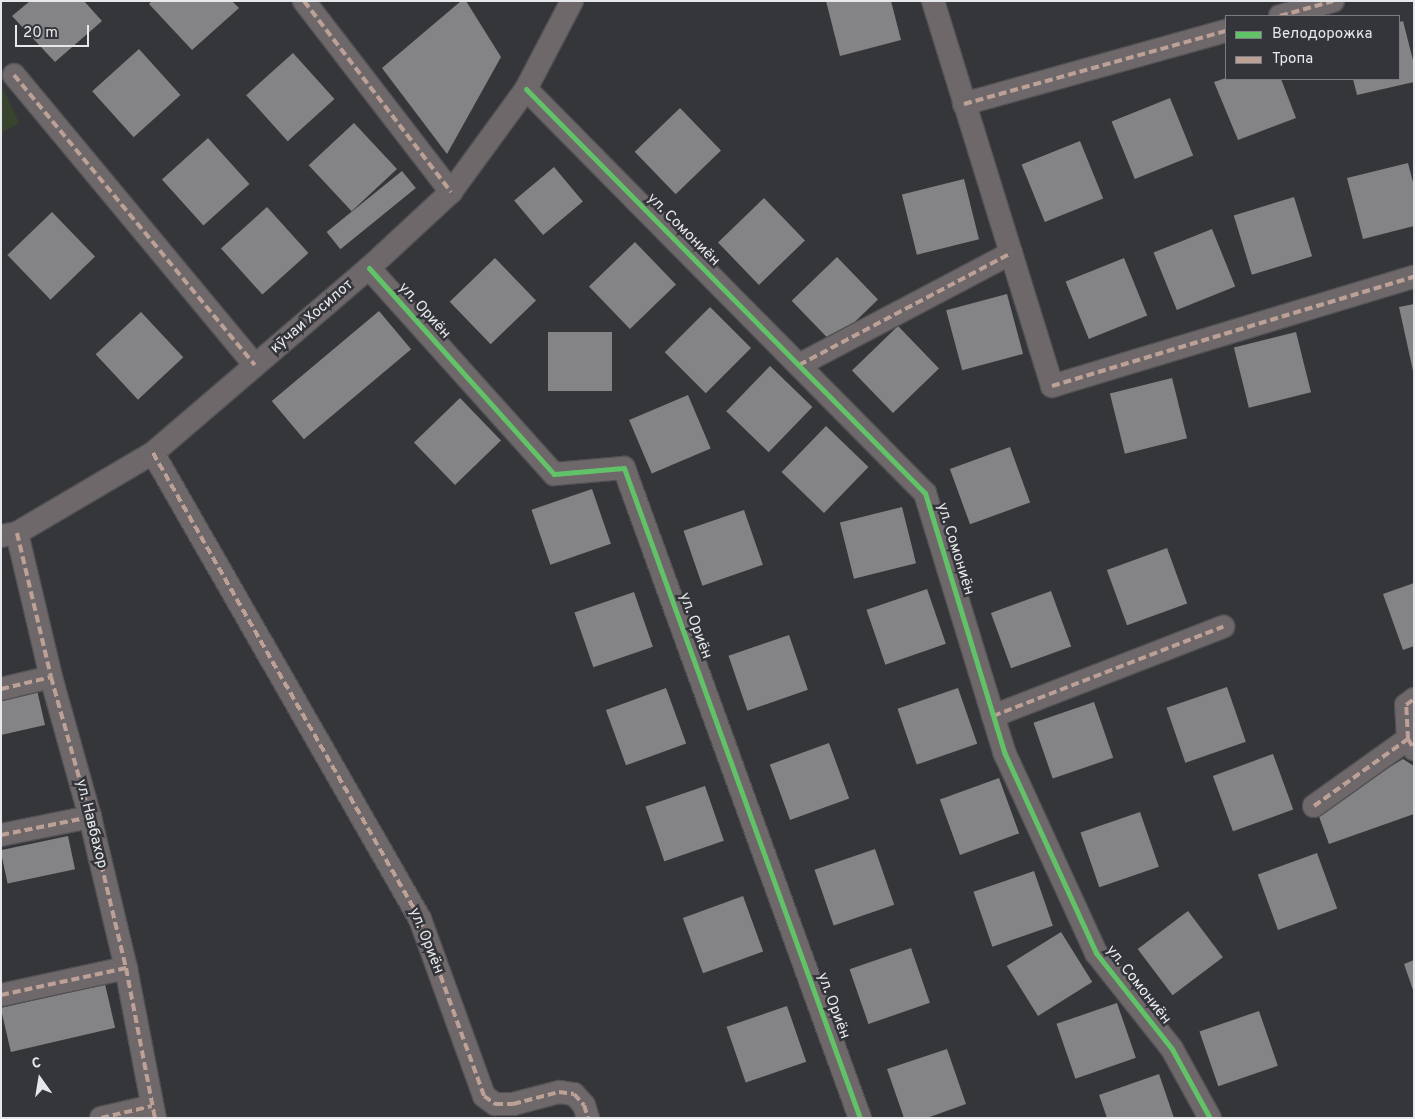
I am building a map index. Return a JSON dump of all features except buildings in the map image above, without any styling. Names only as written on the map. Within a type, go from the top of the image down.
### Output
[{"type":"street","points":[[304,1],[451,192]]},
{"type":"street","name":"кӯчаи Хосилот","points":[[9,535],[153,453],[369,268],[451,192],[526,89],[572,1]]},
{"type":"street","points":[[934,1],[1052,386],[1414,277]]},
{"type":"street","points":[[1284,15],[1333,1]]},
{"type":"street","points":[[964,104],[1225,31]]},
{"type":"street","points":[[14,75],[256,365]]},
{"type":"street","name":"ул. Сомониён","points":[[526,89],[925,493],[1005,754],[1096,953],[1172,1049],[1210,1118]]},
{"type":"street","points":[[800,365],[1011,253]]},
{"type":"street","name":"ул. Ориён","points":[[369,268],[554,474],[624,468],[860,1118]]},
{"type":"street","name":"ул. Ориён","points":[[153,453],[420,919],[484,1096],[496,1104],[513,1104],[560,1092],[574,1094],[584,1105],[588,1118]]},
{"type":"street","name":"ул. Навбахор","points":[[9,535],[90,816],[126,968],[154,1112]]},
{"type":"street","points":[[993,716],[1223,627]]},
{"type":"street","points":[[1,688],[51,677]]},
{"type":"street","points":[[1314,806],[1411,744],[1406,705],[1414,699]]},
{"type":"street","points":[[1,835],[90,816]]},
{"type":"street","points":[[1,995],[126,968]]},
{"type":"street","points":[[101,1118],[154,1112]]},
{"type":"green space","points":[[1,84],[19,123],[1,133]]},
{"type":"marked path","points":[[304,1],[451,192]]},
{"type":"marked path","points":[[1284,15],[1333,1]]},
{"type":"marked path","points":[[964,104],[1225,31]]},
{"type":"marked path","points":[[14,75],[255,365]]},
{"type":"marked path","points":[[799,365],[1011,253]]},
{"type":"marked path","points":[[1052,386],[1414,277]]},
{"type":"marked path","points":[[153,453],[420,919],[484,1096],[495,1104],[513,1104],[559,1092],[574,1094],[584,1105],[588,1118]]},
{"type":"marked path","points":[[17,533],[51,677],[90,817],[126,968],[155,1118]]},
{"type":"marked path","points":[[993,716],[1223,627]]},
{"type":"marked path","points":[[1,689],[51,677]]},
{"type":"marked path","points":[[1408,739],[1406,705],[1414,699]]},
{"type":"marked path","points":[[1314,806],[1408,739],[1414,749]]},
{"type":"marked path","points":[[1,835],[90,817]]},
{"type":"marked path","points":[[1,995],[126,968]]},
{"type":"marked path","points":[[101,1118],[152,1106]]},
{"type":"cycle path","points":[[526,89],[925,493],[1005,754],[1096,953],[1172,1049],[1210,1118]]},
{"type":"cycle path","points":[[369,268],[554,474],[624,468],[860,1118]]}]
